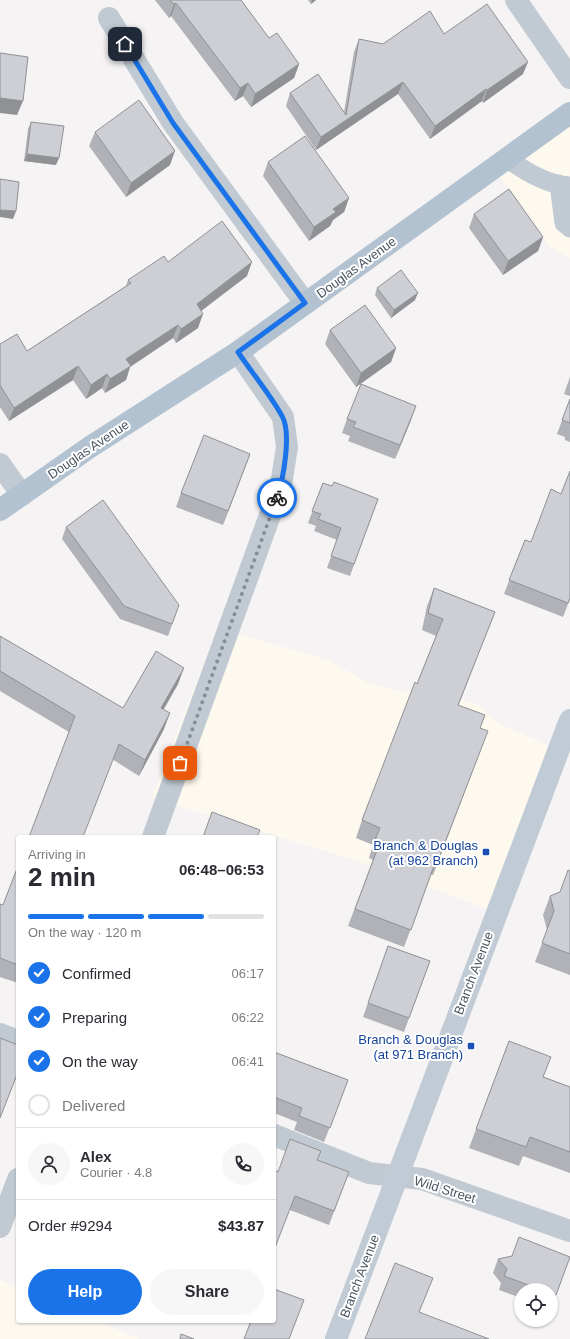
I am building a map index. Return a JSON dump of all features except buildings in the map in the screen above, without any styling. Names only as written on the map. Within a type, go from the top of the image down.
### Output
[{"type":"main road","name":"Douglas Avenue","points":[[0,510],[90,447],[238,352],[570,113]]},
{"type":"main road","name":"Branch Avenue","points":[[336,1339],[570,720]]},
{"type":"street","points":[[516,0],[570,78]]},
{"type":"street","points":[[109,18],[173,123],[305,303]]},
{"type":"street","points":[[154,835],[282,485],[287,447],[283,417],[238,352]]},
{"type":"street","points":[[0,464],[22,495]]},
{"type":"street","points":[[0,1034],[16,1040]]},
{"type":"street","name":"Wild Street","points":[[276,1136],[370,1173],[422,1179],[570,1231]]},
{"type":"street","points":[[0,1227],[16,1184]]},
{"type":"lane","points":[[506,158],[539,178],[564,185],[564,223],[570,228]]},
{"type":"shaded area","points":[[570,121],[570,258],[550,247],[498,174]]},
{"type":"shaded area","points":[[221,629],[328,660],[368,683],[404,692],[420,685],[479,705],[497,723],[546,744],[547,752],[487,909],[370,865],[152,798],[215,633]]},
{"type":"shaded area","points":[[0,1280],[16,1287],[16,1323],[102,1323],[140,1339],[0,1339]]},
{"type":"way so far","points":[[180,763],[277,498]]},
{"type":"place","name":"Branch & Douglas (at 962 Branch)","points":[[486,852]]},
{"type":"place","name":"Branch & Douglas (at 971 Branch)","points":[[471,1046]]},
{"type":"route","points":[[125,44],[173,123],[305,303],[238,352],[283,417],[287,447],[282,485],[277,498]]}]
